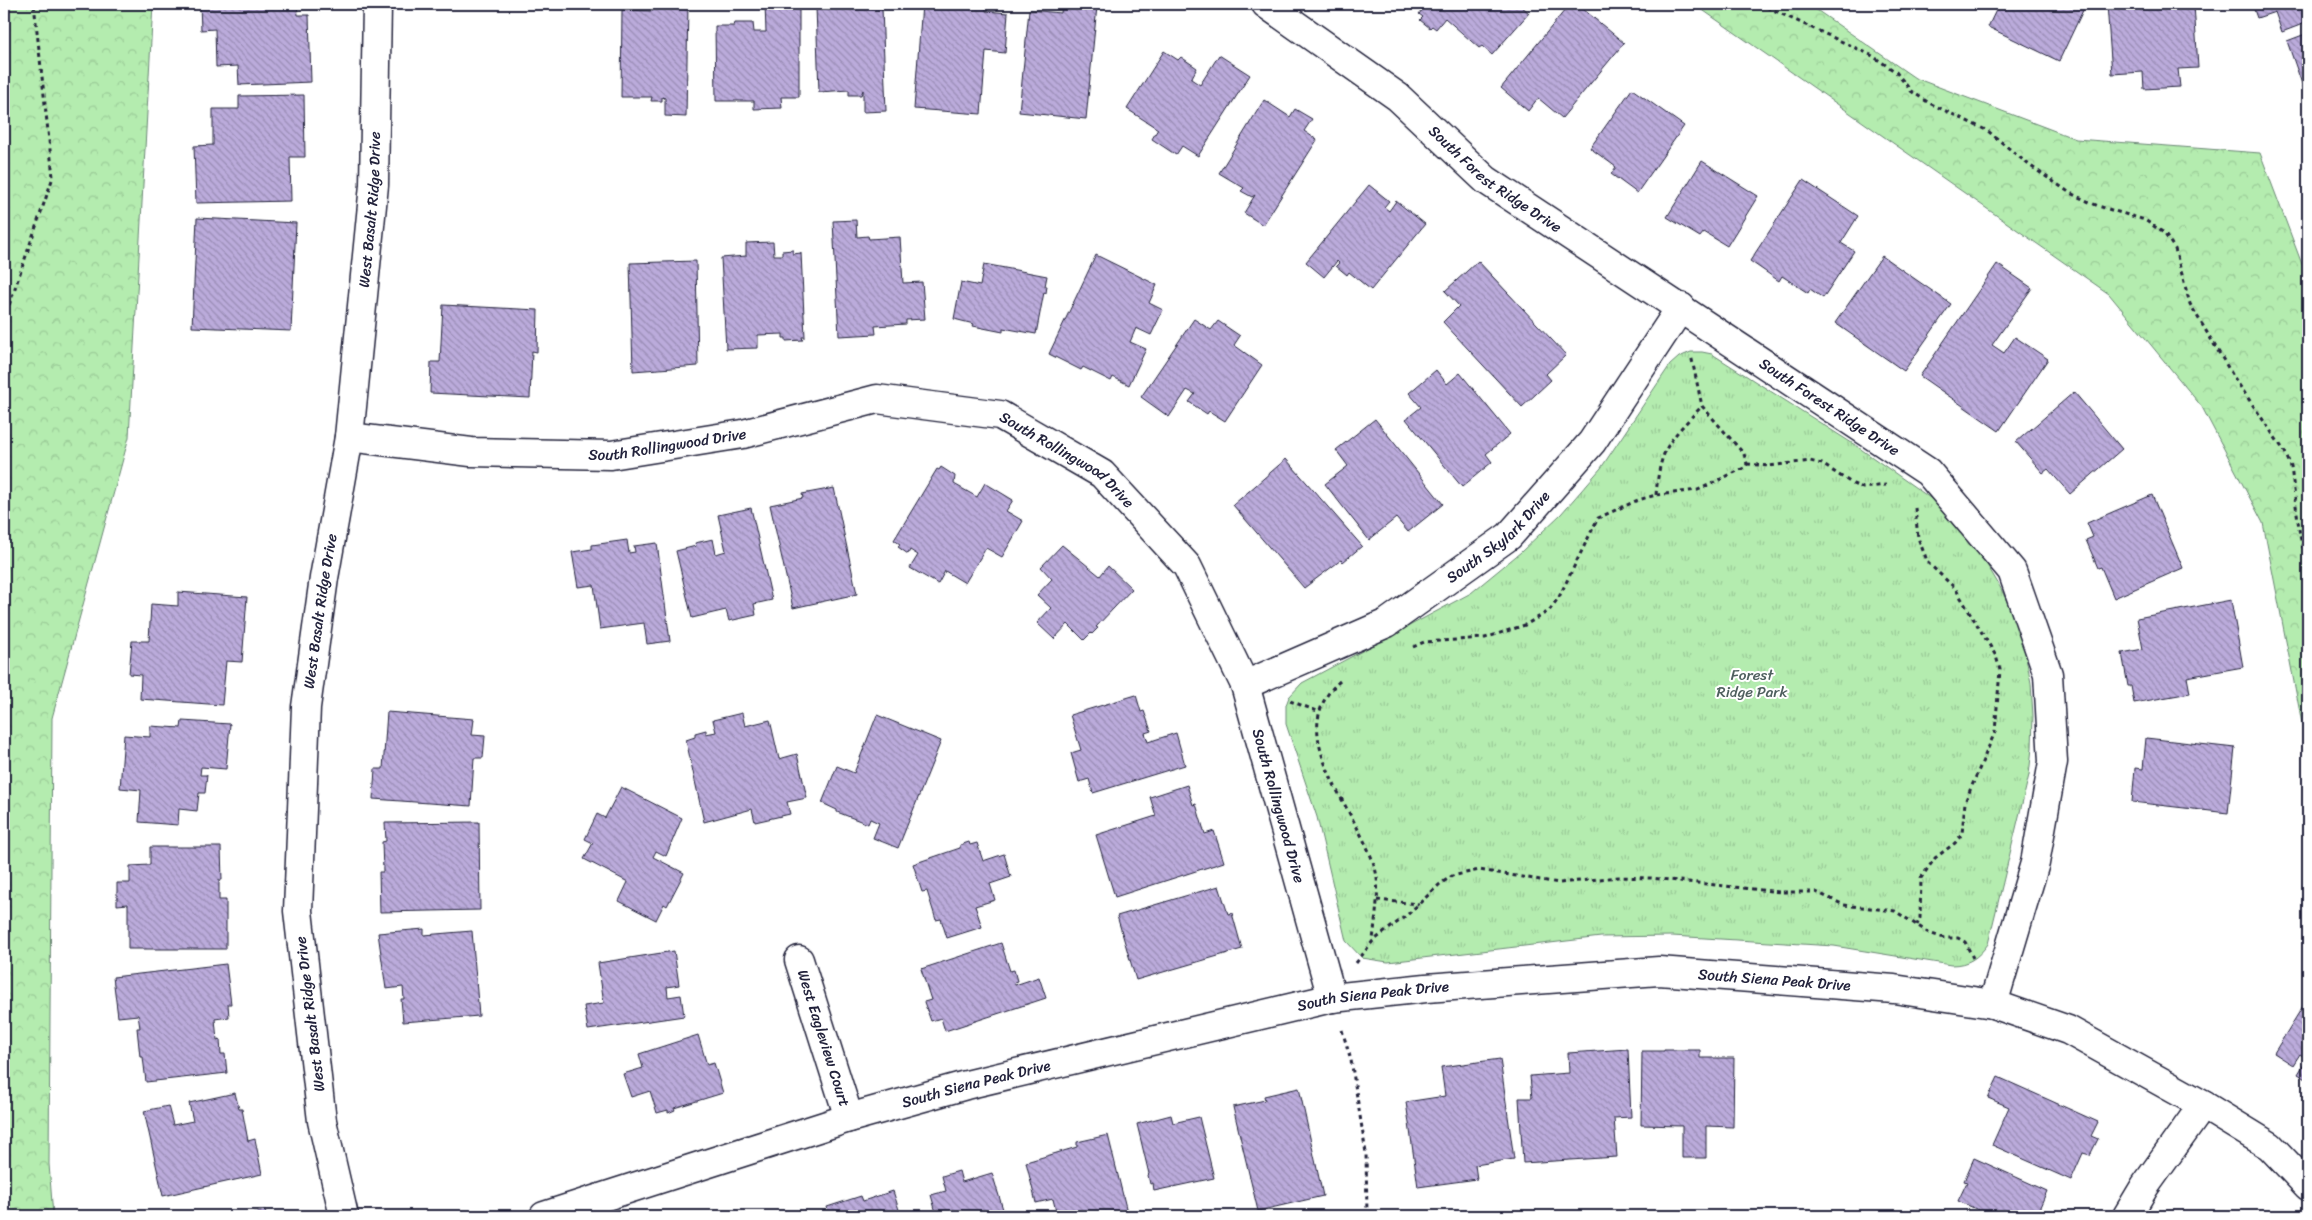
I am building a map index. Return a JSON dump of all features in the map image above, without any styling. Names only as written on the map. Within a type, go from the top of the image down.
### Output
[{"type":"street","name":"West Basalt Ridge Drive","points":[[344,1216],[322,1121],[298,911],[306,707],[324,578],[349,438],[374,185],[377,4]]},
{"type":"street","name":"South Forest Ridge Drive","points":[[1266,4],[1398,96],[1486,180],[1681,307],[1928,472],[2012,572],[2048,674],[2052,762],[2035,863],[1994,1004]]},
{"type":"street","name":"South Skylark Drive","points":[[1245,685],[1387,623],[1509,536],[1592,442],[1681,307]]},
{"type":"street","name":"South Rollingwood Drive","points":[[349,438],[471,452],[611,455],[743,434],[877,399],[1000,415],[1102,474],[1187,566],[1245,685],[1332,998]]},
{"type":"street","name":"West Eagleview Court","points":[[799,960],[849,1118]]},
{"type":"street","name":"South Siena Peak Drive","points":[[544,1216],[849,1118],[966,1085],[1332,998],[1426,988],[1659,971],[1894,989],[1994,1004],[2068,1030],[2203,1105],[2270,1146],[2308,1186]]},
{"type":"street","points":[[2127,1216],[2145,1186],[2203,1105]]},
{"type":"path","points":[[4,320],[53,177],[34,4]]},
{"type":"path","points":[[1760,4],[1871,55],[1896,72],[1910,91],[1929,103],[1988,131],[2029,165],[2070,193],[2098,206],[2145,220],[2164,233],[2175,249],[2190,304],[2233,376],[2285,452],[2291,467],[2300,536],[2308,568]]},
{"type":"path","points":[[1409,649],[1424,642],[1485,638],[1525,625],[1544,615],[1550,611],[1572,574],[1598,518],[1656,495],[1698,490],[1744,469],[1747,464],[1744,454],[1702,406],[1681,307]]},
{"type":"path","points":[[1656,495],[1662,458],[1669,442],[1702,406]]},
{"type":"path","points":[[1747,464],[1769,466],[1810,462],[1822,464],[1853,484],[1863,488],[1893,485]]},
{"type":"path","points":[[1914,503],[1918,538],[1923,554],[1928,563],[1955,588],[1996,656],[2000,670],[1995,732],[1965,802],[1962,834],[1950,847],[1935,858],[1921,878],[1920,918],[1917,925]]},
{"type":"path","points":[[1341,680],[1322,705],[1318,720],[1319,736],[1322,752],[1337,793],[1371,855],[1376,872],[1377,900],[1373,940]]},
{"type":"path","points":[[1367,1216],[1366,1153],[1351,1060],[1332,998],[1373,940],[1452,876],[1480,870],[1559,883],[1619,877],[1651,878],[1780,892],[1816,892],[1844,905],[1895,911],[1929,933],[1944,938],[1958,938],[1965,942],[1994,1004]]},
{"type":"path","points":[[1377,900],[1419,904]]},
{"type":"green space","points":[[4,4],[153,4],[129,437],[52,718],[49,1164],[53,1216],[4,1216]]},
{"type":"green space","points":[[1694,4],[1808,4],[1915,78],[2076,139],[2260,153],[2308,280],[2308,754],[2263,523],[2202,407],[2109,294]]},
{"type":"green space","name":"Forest Ridge Park","points":[[1691,352],[1712,354],[1855,445],[1933,500],[1962,527],[1999,585],[2014,615],[2025,652],[2031,683],[2033,716],[2029,775],[1988,944],[1972,960],[1963,964],[1951,965],[1834,946],[1672,936],[1601,937],[1388,962],[1362,958],[1346,941],[1317,817],[1286,724],[1286,705],[1289,697],[1302,683],[1471,593],[1521,552],[1561,514],[1601,468],[1670,365],[1679,357]]},
{"type":"building","points":[[200,4],[297,4],[298,15],[309,15],[311,82],[239,85],[238,66],[216,67],[215,29],[201,30]]},
{"type":"building","points":[[653,4],[688,4],[686,117],[665,116],[665,98],[662,97],[662,101],[651,101],[652,97],[621,97],[622,10],[653,11]]},
{"type":"building","points":[[765,4],[799,4],[799,97],[781,97],[782,108],[754,109],[754,101],[716,101],[715,26],[753,23],[754,32],[766,32]]},
{"type":"building","points":[[847,4],[869,4],[870,8],[882,8],[886,111],[863,112],[863,90],[861,95],[849,95],[849,90],[819,92],[816,7],[848,6]]},
{"type":"building","points":[[922,4],[956,4],[986,7],[986,11],[1008,13],[1005,53],[986,51],[981,114],[914,109]]},
{"type":"building","points":[[1062,4],[1097,6],[1086,119],[1019,112],[1029,10],[1061,13]]},
{"type":"building","points":[[1427,4],[1519,4],[1529,13],[1492,55],[1482,46],[1479,48],[1445,18],[1436,29],[1432,26],[1430,28],[1420,20],[1423,17],[1419,14]]},
{"type":"building","points":[[1570,4],[1577,4],[1624,43],[1562,118],[1538,98],[1528,111],[1501,88]]},
{"type":"building","points":[[1999,4],[2086,4],[2059,61],[1988,27]]},
{"type":"building","points":[[2107,4],[2194,4],[2198,68],[2178,69],[2180,87],[2144,89],[2143,72],[2112,74]]},
{"type":"building","points":[[2252,4],[2308,4],[2308,22],[2282,32],[2275,12],[2257,18]]},
{"type":"building","points":[[2308,33],[2308,101],[2287,41]]},
{"type":"building","points":[[1164,51],[1178,60],[1181,57],[1197,68],[1191,79],[1200,85],[1219,55],[1250,75],[1198,156],[1182,146],[1176,155],[1152,139],[1158,129],[1127,109]]},
{"type":"building","points":[[1632,89],[1684,126],[1637,193],[1611,174],[1616,167],[1590,148]]},
{"type":"building","points":[[304,95],[305,157],[290,157],[291,201],[196,203],[194,146],[213,145],[213,109],[239,109],[239,96]]},
{"type":"building","points":[[1264,100],[1290,117],[1295,109],[1312,119],[1304,131],[1317,140],[1263,225],[1244,213],[1255,195],[1252,197],[1241,191],[1244,188],[1219,173]]},
{"type":"building","points":[[1702,161],[1758,196],[1727,246],[1704,232],[1700,237],[1667,217]]},
{"type":"building","points":[[1803,180],[1858,216],[1841,243],[1854,251],[1823,298],[1810,289],[1808,293],[1782,276],[1779,281],[1750,261]]},
{"type":"building","points":[[1369,185],[1389,201],[1384,207],[1389,211],[1396,201],[1425,224],[1371,290],[1349,272],[1347,275],[1336,266],[1339,263],[1337,261],[1324,277],[1306,262]]},
{"type":"building","points":[[197,218],[296,223],[291,331],[192,327]]},
{"type":"building","points":[[856,220],[857,237],[868,236],[869,239],[900,237],[903,283],[922,282],[925,319],[906,320],[906,324],[875,326],[876,334],[839,336],[833,221]]},
{"type":"building","points":[[773,242],[774,255],[782,255],[782,251],[793,250],[793,254],[801,253],[805,337],[802,337],[803,340],[786,341],[786,338],[783,338],[783,334],[758,335],[758,348],[726,349],[721,258],[746,256],[746,243]]},
{"type":"building","points":[[1096,255],[1157,285],[1149,303],[1163,310],[1151,335],[1136,328],[1130,342],[1146,349],[1129,385],[1113,377],[1111,381],[1083,367],[1081,370],[1049,354]]},
{"type":"building","points":[[1882,256],[1951,304],[1904,371],[1835,323]]},
{"type":"building","points":[[696,261],[698,366],[633,371],[630,263]]},
{"type":"building","points":[[1478,261],[1566,355],[1546,374],[1551,380],[1522,407],[1443,322],[1459,306],[1445,291]]},
{"type":"building","points":[[984,264],[1047,276],[1046,293],[1044,292],[1036,334],[1003,328],[1003,332],[973,326],[974,324],[954,319],[961,282],[980,286]]},
{"type":"building","points":[[1997,264],[2032,288],[1992,345],[2004,353],[2015,337],[2048,359],[1999,431],[1920,376]]},
{"type":"building","points":[[443,305],[538,310],[537,352],[532,351],[530,398],[430,393],[431,362],[440,362]]},
{"type":"building","points":[[1194,319],[1211,330],[1218,321],[1240,336],[1234,345],[1262,365],[1225,421],[1209,411],[1207,414],[1189,402],[1195,394],[1187,390],[1169,417],[1141,397]]},
{"type":"building","points":[[1436,370],[1447,384],[1460,373],[1510,434],[1486,454],[1492,462],[1462,487],[1406,419],[1421,407],[1409,393]]},
{"type":"building","points":[[2074,392],[2122,449],[2070,494],[2048,469],[2043,473],[2016,442]]},
{"type":"building","points":[[1375,419],[1443,504],[1408,532],[1396,518],[1369,540],[1325,484],[1348,466],[1336,450]]},
{"type":"building","points":[[1286,459],[1362,546],[1343,562],[1341,560],[1304,588],[1233,505]]},
{"type":"building","points":[[941,467],[955,476],[954,484],[977,497],[985,483],[1013,500],[1006,511],[1023,521],[1002,557],[986,548],[965,583],[945,571],[938,584],[910,568],[918,555],[910,550],[908,554],[898,547],[900,544],[894,540],[937,469],[939,470]]},
{"type":"building","points":[[834,488],[857,594],[793,608],[770,505],[803,498],[802,494]]},
{"type":"building","points":[[2152,495],[2183,568],[2114,598],[2101,567],[2098,568],[2086,540],[2093,537],[2087,523]]},
{"type":"building","points":[[751,508],[772,600],[754,604],[756,615],[729,621],[726,610],[692,618],[676,551],[696,546],[695,543],[713,539],[716,554],[726,551],[718,515]]},
{"type":"building","points":[[627,540],[629,553],[635,552],[634,546],[657,543],[670,641],[647,644],[644,623],[600,629],[594,585],[578,587],[572,552],[592,549],[592,545]]},
{"type":"building","points":[[1062,545],[1100,576],[1108,566],[1132,589],[1096,627],[1098,628],[1084,640],[1068,624],[1054,639],[1037,623],[1051,608],[1037,595],[1052,579],[1041,567]]},
{"type":"building","points":[[178,592],[247,597],[242,662],[226,661],[222,705],[140,699],[141,675],[129,674],[132,641],[149,641],[151,604],[178,606]]},
{"type":"building","points":[[2231,600],[2243,667],[2187,677],[2190,693],[2134,703],[2131,686],[2128,686],[2122,653],[2143,649],[2137,618]]},
{"type":"building","points":[[1136,695],[1141,712],[1144,711],[1151,731],[1145,733],[1148,742],[1176,733],[1185,765],[1093,793],[1089,779],[1079,782],[1071,753],[1081,750],[1070,715]]},
{"type":"building","points":[[387,712],[474,719],[472,735],[485,736],[483,758],[474,758],[471,806],[373,799],[375,769],[383,769]]},
{"type":"building","points":[[742,713],[745,726],[770,720],[779,759],[797,754],[807,798],[787,802],[790,814],[755,822],[752,809],[704,822],[686,740],[695,737],[695,733],[706,730],[706,734],[716,732],[713,720]]},
{"type":"building","points":[[877,715],[941,741],[898,848],[873,838],[879,823],[870,819],[868,824],[837,812],[837,810],[822,803],[837,766],[854,773]]},
{"type":"building","points":[[182,721],[230,724],[226,769],[201,767],[200,775],[207,775],[205,793],[199,793],[197,811],[179,809],[178,825],[139,822],[141,790],[120,788],[124,735],[150,737],[150,726],[181,728]]},
{"type":"building","points":[[2146,738],[2235,748],[2228,813],[2132,802],[2135,768],[2143,769]]},
{"type":"building","points":[[1187,785],[1193,805],[1196,804],[1205,834],[1214,831],[1224,862],[1115,897],[1096,835],[1156,816],[1150,797]]},
{"type":"building","points":[[621,787],[682,818],[666,856],[656,851],[653,857],[684,873],[667,906],[664,904],[656,920],[619,901],[628,882],[584,859],[593,843],[585,839],[597,814],[605,818]]},
{"type":"building","points":[[479,822],[480,910],[380,912],[379,872],[383,872],[382,842],[386,841],[385,823]]},
{"type":"building","points":[[969,842],[970,845],[977,843],[983,861],[1004,854],[1011,877],[990,884],[995,900],[975,906],[982,927],[947,938],[941,919],[936,920],[927,891],[922,892],[913,864],[960,848],[960,845]]},
{"type":"building","points":[[150,847],[221,847],[222,880],[219,880],[219,900],[226,900],[226,949],[128,949],[128,904],[117,905],[117,883],[130,883],[130,866],[150,865]]},
{"type":"building","points":[[1219,886],[1228,914],[1232,913],[1242,949],[1136,980],[1117,916]]},
{"type":"building","points":[[424,929],[424,935],[472,931],[479,1016],[403,1022],[401,999],[404,999],[403,987],[386,989],[378,933]]},
{"type":"building","points":[[1001,943],[1010,971],[1014,970],[1017,981],[1014,982],[1015,985],[1039,977],[1046,998],[945,1031],[941,1018],[931,1021],[924,1002],[931,1000],[921,969]]},
{"type":"building","points":[[674,951],[679,985],[667,987],[668,997],[681,995],[684,1016],[588,1030],[584,1006],[604,1003],[598,963]]},
{"type":"building","points":[[226,964],[231,1004],[228,1004],[229,1017],[215,1019],[217,1040],[220,1039],[221,1054],[225,1054],[227,1073],[146,1082],[143,1057],[140,1057],[137,1028],[140,1028],[138,1015],[118,1017],[113,977]]},
{"type":"building","points":[[2308,998],[2308,1080],[2298,1074],[2307,1059],[2300,1054],[2293,1065],[2274,1053]]},
{"type":"building","points":[[698,1035],[707,1065],[714,1063],[723,1093],[674,1108],[675,1110],[668,1113],[668,1110],[657,1113],[650,1091],[631,1097],[623,1074],[643,1068],[639,1054]]},
{"type":"building","points":[[1628,1049],[1631,1117],[1614,1118],[1617,1157],[1523,1163],[1519,1098],[1532,1098],[1530,1076],[1569,1073],[1568,1053]]},
{"type":"building","points":[[1700,1050],[1700,1058],[1734,1058],[1733,1127],[1706,1126],[1706,1158],[1682,1158],[1682,1126],[1641,1125],[1642,1051]]},
{"type":"building","points":[[1500,1059],[1514,1159],[1475,1165],[1477,1179],[1418,1187],[1406,1102],[1445,1096],[1441,1067]]},
{"type":"building","points":[[1998,1077],[2098,1122],[2091,1136],[2098,1139],[2090,1155],[2083,1153],[2071,1180],[1992,1145],[2009,1107],[1988,1098]]},
{"type":"building","points":[[1299,1088],[1323,1196],[1258,1211],[1233,1107],[1265,1100],[1264,1096]]},
{"type":"building","points":[[235,1093],[239,1109],[242,1109],[248,1141],[255,1139],[262,1174],[163,1196],[144,1111],[168,1106],[173,1125],[193,1121],[189,1103]]},
{"type":"building","points":[[1171,1115],[1173,1123],[1199,1117],[1214,1178],[1154,1191],[1153,1183],[1150,1184],[1137,1124]]},
{"type":"building","points":[[1108,1135],[1128,1216],[1057,1216],[1053,1199],[1036,1203],[1026,1162],[1077,1147],[1077,1142]]},
{"type":"building","points":[[1974,1158],[2047,1191],[2036,1216],[1992,1216],[1958,1201],[1967,1182],[1964,1181]]},
{"type":"building","points":[[959,1171],[962,1182],[992,1173],[1005,1216],[937,1216],[931,1195],[946,1191],[942,1176]]},
{"type":"building","points":[[893,1191],[901,1216],[830,1216],[827,1207],[861,1196],[863,1201]]},
{"type":"building","points":[[265,1210],[267,1216],[244,1216]]}]
